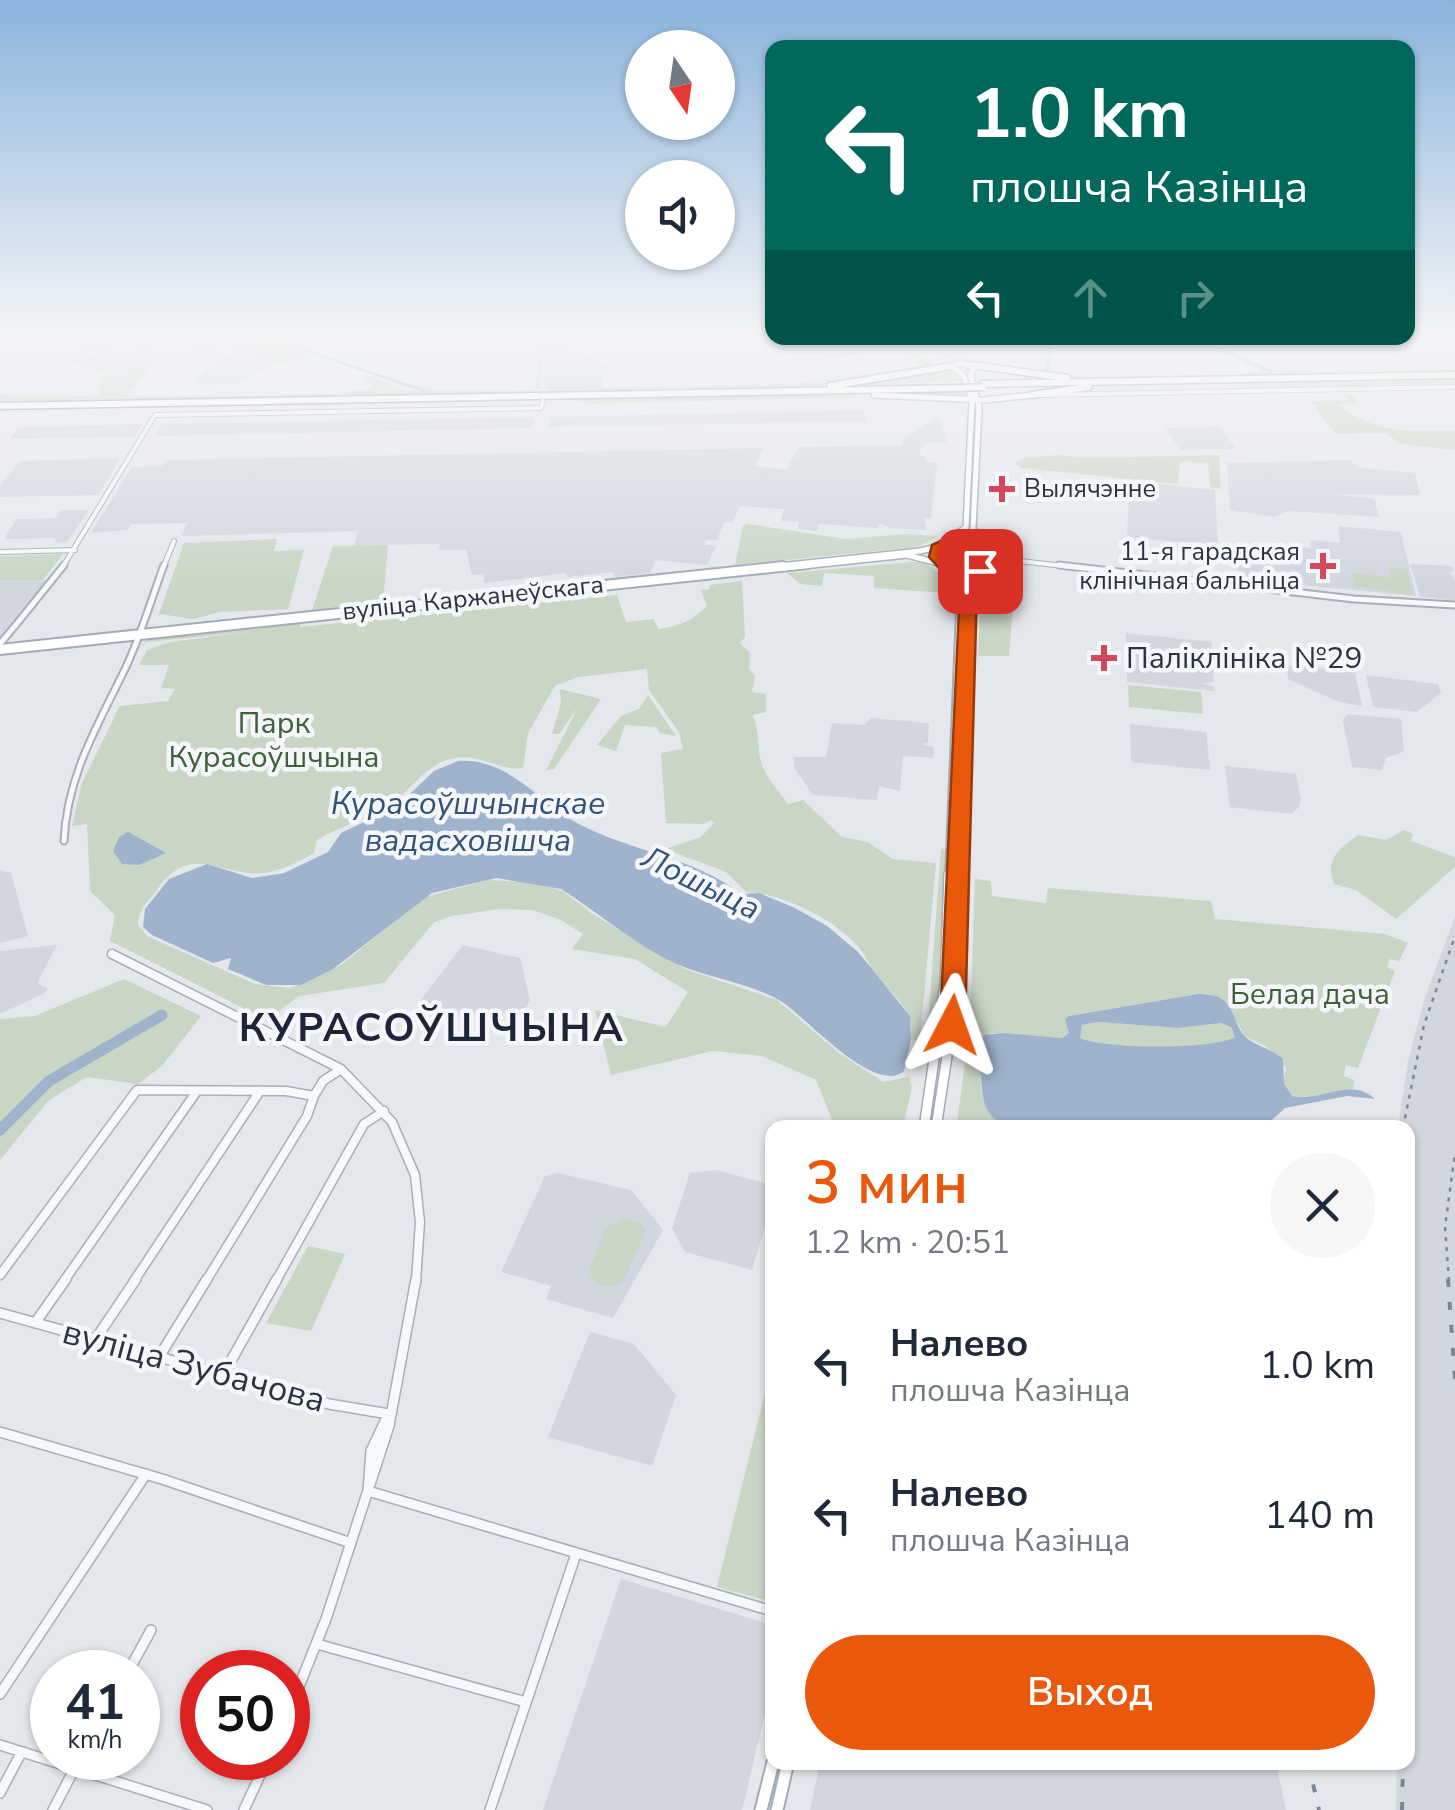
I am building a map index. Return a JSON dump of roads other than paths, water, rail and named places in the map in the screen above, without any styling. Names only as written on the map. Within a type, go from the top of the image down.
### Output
[{"type":"main road","points":[[937,1120],[952,1025],[961,586],[937,552],[966,526],[973,415]]},
{"type":"main road","points":[[958,772],[969,586],[1000,560],[999,552],[973,528],[974,415]]},
{"type":"main road","name":"вуліца Каржанеўскага","points":[[0,648],[728,573],[922,551],[964,540],[989,544]]},
{"type":"main road","name":"вуліца Каржанеўскага","points":[[745,571],[911,555],[963,571],[986,570]]},
{"type":"main road","points":[[925,1120],[952,949]]},
{"type":"main road","points":[[760,1810],[770,1770]]},
{"type":"main road","points":[[776,1810],[786,1770]]},
{"type":"main road","points":[[768,1778],[775,1787],[783,1784]]},
{"type":"street","points":[[0,648],[74,553],[155,415]]},
{"type":"street","points":[[64,841],[64,817],[72,779],[139,635],[174,541]]},
{"type":"street","points":[[0,552],[74,553]]},
{"type":"street","points":[[999,552],[1021,559],[1355,598],[1455,604]]},
{"type":"street","points":[[996,566],[1020,561],[1354,599],[1455,604]]},
{"type":"street","points":[[112,954],[341,1069],[384,1111],[404,1142],[416,1175],[420,1222],[412,1303],[388,1414],[389,1426],[310,1661]]},
{"type":"street","points":[[159,1357],[306,1116],[323,1081],[341,1069]]},
{"type":"street","points":[[34,1323],[198,1089]]},
{"type":"street","points":[[0,1274],[137,1090],[260,1091],[314,1096]]},
{"type":"street","points":[[95,1340],[260,1091]]},
{"type":"street","points":[[222,1375],[364,1124],[384,1111]]},
{"type":"street","name":"вуліца Зубачова","points":[[0,1313],[328,1404],[388,1414]]},
{"type":"street","points":[[0,1432],[146,1474],[351,1544]]},
{"type":"street","points":[[0,1694],[146,1474]]},
{"type":"street","points":[[368,1491],[765,1609]]},
{"type":"street","points":[[490,1810],[576,1554]]},
{"type":"street","points":[[140,1650],[151,1630]]},
{"type":"street","points":[[317,1644],[526,1702]]},
{"type":"street","points":[[0,1746],[30,1754]]},
{"type":"street","points":[[0,1793],[20,1752]]},
{"type":"street","points":[[52,1810],[69,1780]]},
{"type":"street","points":[[125,1780],[207,1810]]},
{"type":"street","points":[[244,1810],[258,1780]]},
{"type":"water","name":"Курасоўшчынскае вадасховішча","points":[[458,761],[493,766],[599,834],[703,871],[741,894],[759,893],[827,926],[858,952],[910,1016],[911,1040],[904,1071],[892,1076],[860,1065],[774,997],[667,960],[561,889],[497,878],[432,893],[333,969],[301,985],[266,985],[228,969],[231,958],[213,963],[143,927],[145,909],[169,879],[207,864],[252,878],[284,873],[328,852],[341,833],[396,807],[434,771]]},
{"type":"water","points":[[128,832],[166,853],[139,865],[122,864],[113,851],[119,837]]},
{"type":"water","points":[[1198,994],[1211,995],[1227,1004],[1248,1039],[1283,1059],[1284,1084],[1292,1096],[1356,1090],[1375,1099],[1347,1096],[1285,1108],[1272,1120],[996,1120],[984,1101],[980,1070],[972,1050],[985,1035],[1062,1038],[1069,1033],[1065,1019]],"holes":[[[1098,1022],[1179,1028],[1221,1023],[1231,1027],[1235,1037],[1205,1044],[1158,1046],[1080,1038],[1082,1025]]]},
{"type":"waterway","name":"Лошыца","points":[[0,1130],[49,1081],[162,1015]]},
{"type":"railway","points":[[1405,1120],[1424,1025],[1455,936]]},
{"type":"railway","points":[[1449,1281],[1445,1227],[1455,1153]]},
{"type":"railway","points":[[1448,1279],[1455,1380]]},
{"type":"railway","points":[[1310,1770],[1319,1810]]},
{"type":"railway","points":[[1402,1810],[1403,1770]]},
{"type":"place","name":"Вылячэнне","points":[[1002,489]]},
{"type":"place","name":"11-я гарадская клінічная бальніца","points":[[1323,566]]},
{"type":"place","name":"Паліклініка №29","points":[[1104,658]]},
{"type":"district","name":"КУРАСОЎШЧЫНА","points":[[432,1028]]},
{"type":"park label","name":"Парк Курасоўшчына","points":[[274,740]]},
{"type":"park label","name":"Белая дача","points":[[1310,994]]}]
